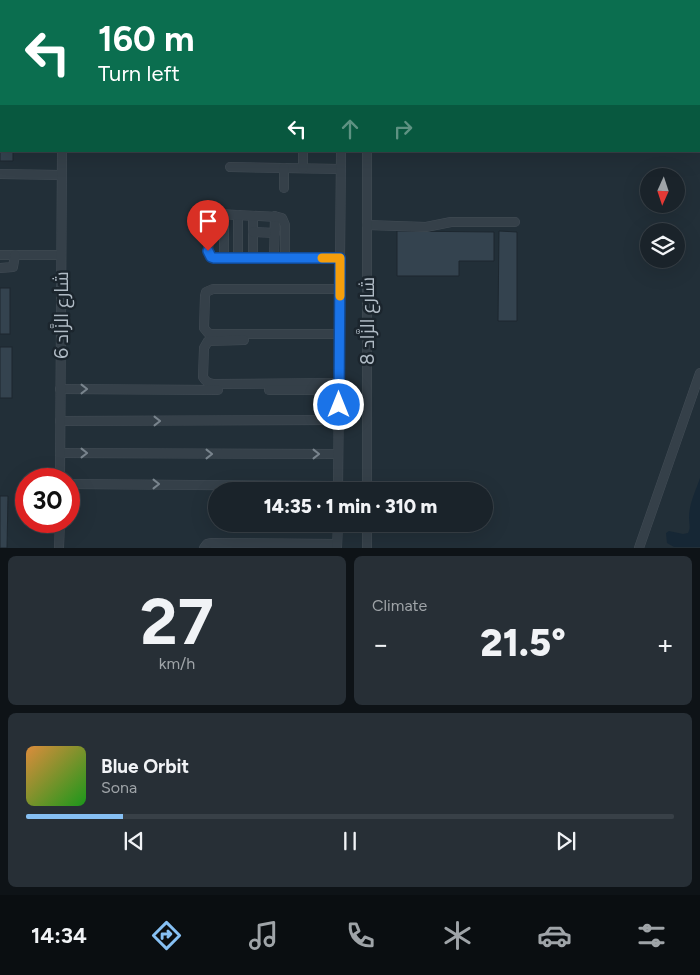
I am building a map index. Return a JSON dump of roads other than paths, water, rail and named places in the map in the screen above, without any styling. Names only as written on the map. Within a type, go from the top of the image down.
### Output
[{"type":"street","name":"شارع الزَّاد 6","points":[[60,468],[62,152]]},
{"type":"street","points":[[303,152],[303,168]]},
{"type":"street","name":"شارع الزَّاد 8","points":[[338,482],[341,152]]},
{"type":"street","name":"شارع الزَّاد 8","points":[[367,152],[367,482]]},
{"type":"street","points":[[230,167],[341,169]]},
{"type":"street","points":[[284,168],[284,188]]},
{"type":"street","points":[[0,174],[62,175]]},
{"type":"street","points":[[285,258],[285,222],[282,218],[275,216],[238,215],[214,215],[210,217],[208,251],[211,257],[224,258],[285,258],[340,258]]},
{"type":"street","points":[[224,215],[224,258]]},
{"type":"street","points":[[238,215],[238,258]]},
{"type":"street","points":[[253,216],[253,258]]},
{"type":"street","points":[[274,258],[275,216]]},
{"type":"street","points":[[367,225],[426,227],[459,222],[515,222]]},
{"type":"street","points":[[253,232],[274,233]]},
{"type":"street","points":[[0,255],[61,255]]},
{"type":"street","points":[[0,268],[14,267],[15,255]]},
{"type":"street","points":[[339,336],[211,334],[204,328],[205,296],[206,292],[213,289],[340,289]]},
{"type":"street","points":[[339,336],[208,341],[204,348],[203,377],[208,383],[213,384],[339,387]]},
{"type":"street","points":[[639,548],[700,373]]},
{"type":"street","points":[[60,389],[339,387]]},
{"type":"street","points":[[60,421],[338,420]]},
{"type":"street","points":[[60,453],[338,454]]},
{"type":"street","points":[[80,484],[208,486]]},
{"type":"street","points":[[204,548],[207,544],[212,543],[337,546],[338,532]]},
{"type":"street","points":[[367,532],[367,548]]},
{"type":"street","points":[[60,533],[60,548]]},
{"type":"water","points":[[700,478],[700,547],[674,547],[667,543],[666,533],[669,531],[683,534],[688,533],[690,528],[690,507]]}]
